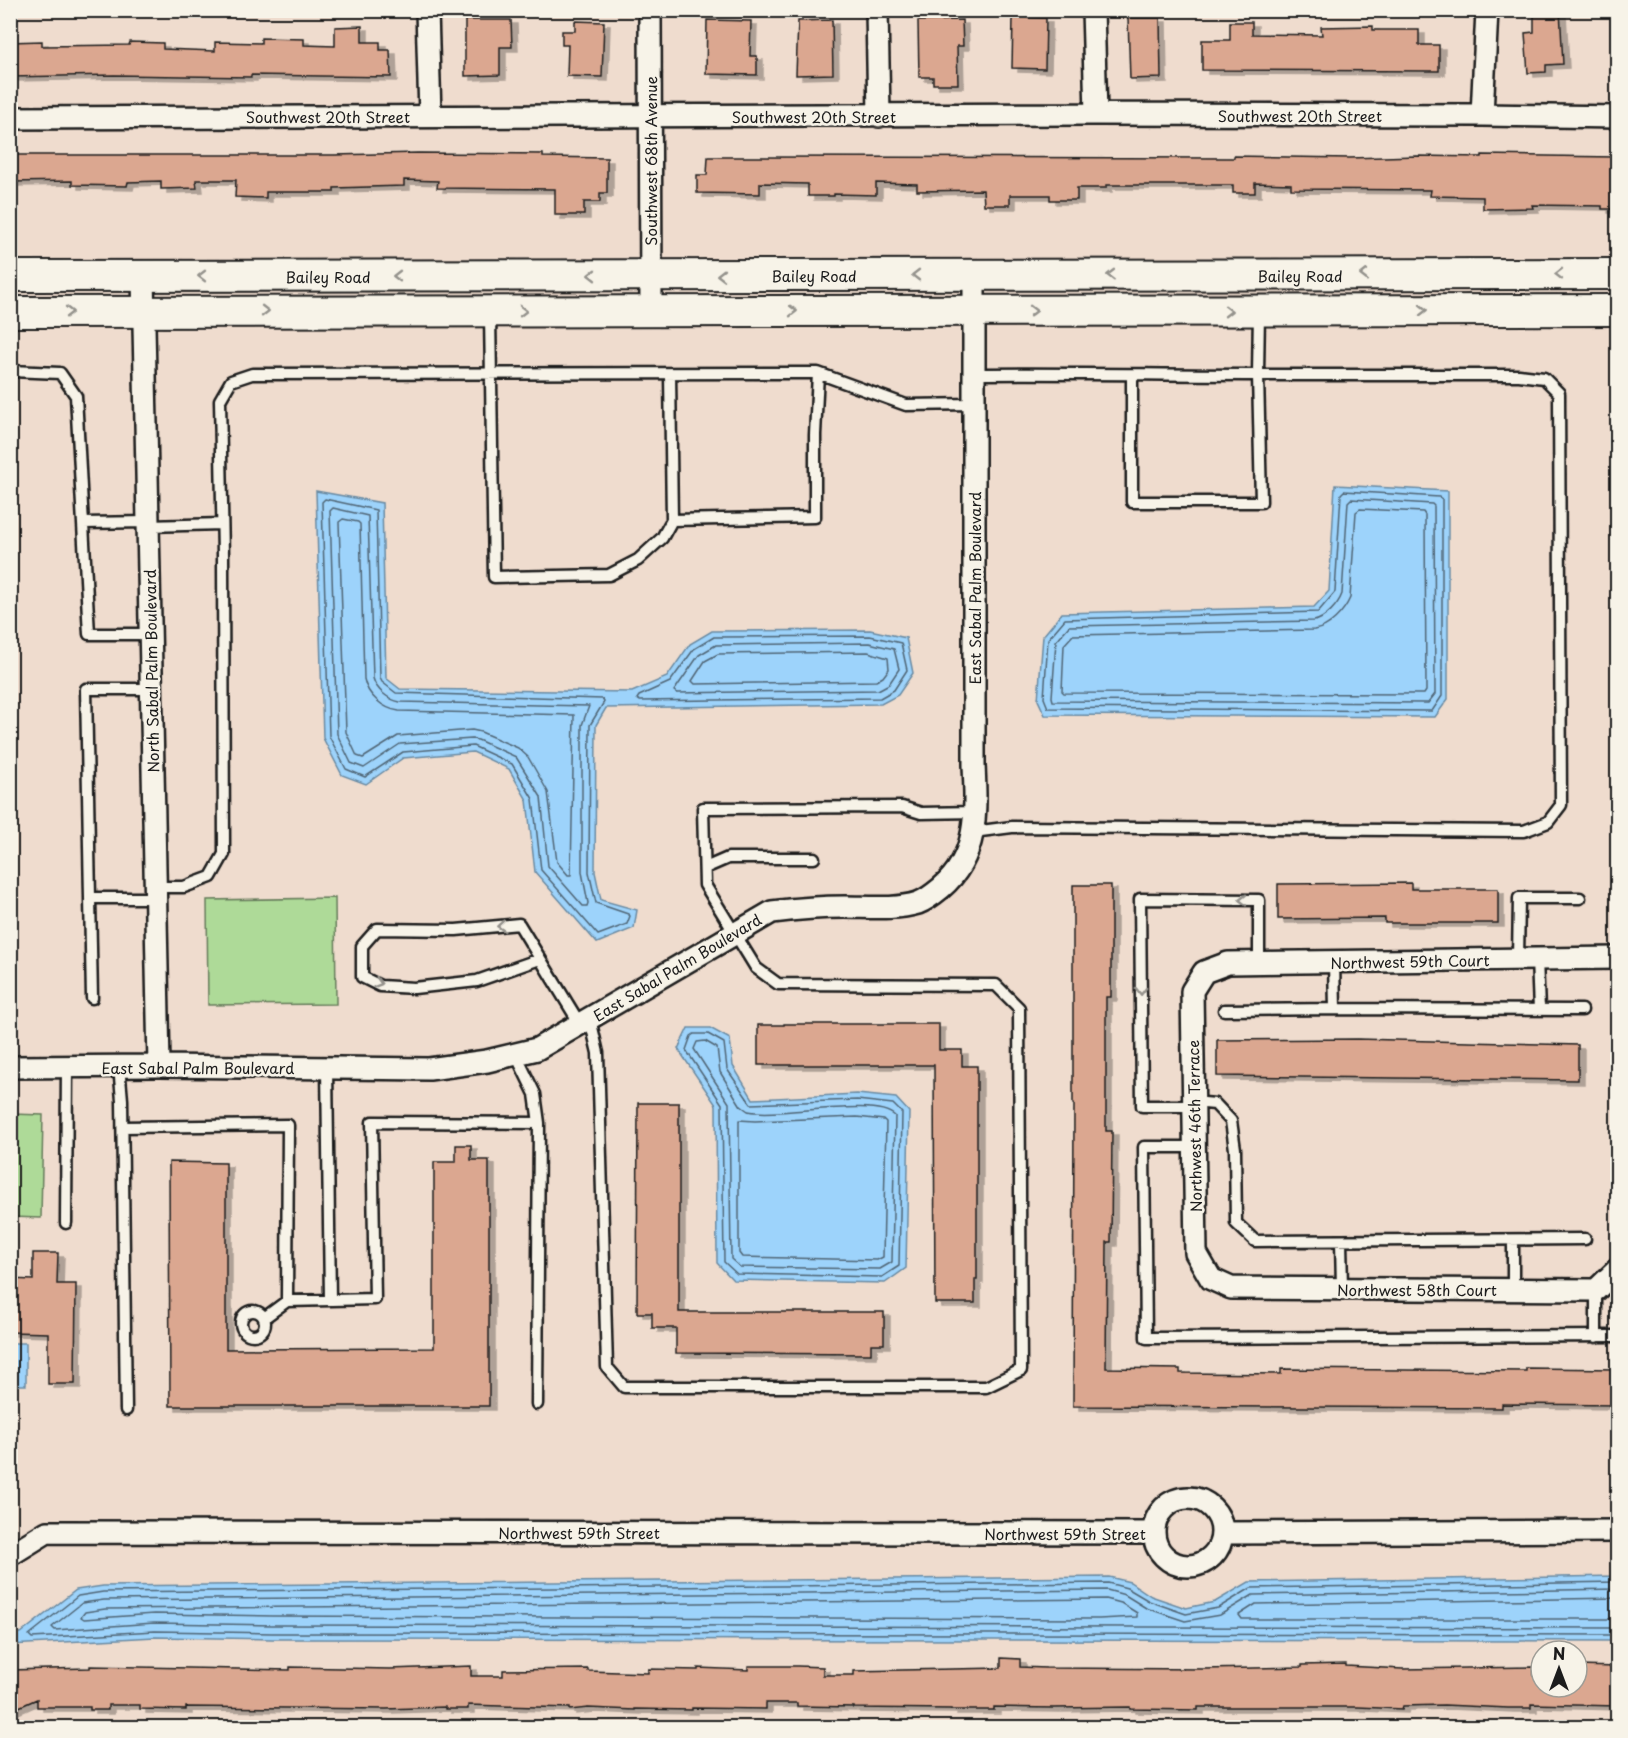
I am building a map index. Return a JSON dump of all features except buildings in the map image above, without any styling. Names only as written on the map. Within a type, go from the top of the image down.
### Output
[{"type":"street","points":[[427,10],[430,116]]},
{"type":"street","name":"Southwest 68th Avenue","points":[[650,10],[651,311]]},
{"type":"street","points":[[877,10],[879,116]]},
{"type":"street","points":[[1094,10],[1096,114]]},
{"type":"street","points":[[1482,115],[1487,10]]},
{"type":"street","name":"Southwest 20th Street","points":[[10,118],[1096,114],[1617,117]]},
{"type":"street","name":"Bailey Road","points":[[10,276],[1617,274]]},
{"type":"street","name":"East Sabal Palm Boulevard","points":[[10,1067],[159,1066],[429,1070],[487,1061],[537,1049],[772,912],[815,907],[894,906],[920,902],[955,876],[972,839],[974,822],[974,275]]},
{"type":"street","name":"North Sabal Palm Boulevard","points":[[143,276],[159,1066]]},
{"type":"street","points":[[10,312],[1617,310]]},
{"type":"street","name":"Northwest 59th Court","points":[[1204,972],[1228,963],[1617,958]]},
{"type":"street","name":"Northwest 46th Terrace","points":[[1204,972],[1192,991],[1196,1253],[1211,1279]]},
{"type":"street","points":[[1596,1290],[1617,1269]]},
{"type":"street","name":"Northwest 58th Court","points":[[1211,1279],[1231,1288],[1596,1290]]},
{"type":"street","name":"Northwest 59th Street","points":[[1183,1498],[1203,1501],[1211,1506],[1221,1523],[1222,1533],[1221,1543],[1208,1560],[1189,1566],[1169,1560],[1161,1553],[1154,1533],[1155,1523],[1165,1507],[1183,1498]]},
{"type":"street","points":[[1222,1533],[1617,1531]]},
{"type":"street","name":"Northwest 59th Street","points":[[10,1555],[47,1532],[1154,1533]]},
{"type":"lane","points":[[490,311],[494,577],[609,575],[638,560],[662,538],[672,519],[670,374]]},
{"type":"lane","points":[[1132,375],[1132,502],[1261,502],[1259,311]]},
{"type":"lane","points":[[10,371],[60,373],[76,396],[89,634],[150,634]]},
{"type":"lane","points":[[672,519],[815,517],[818,373]]},
{"type":"lane","points":[[90,898],[184,888],[212,877],[224,854],[220,400],[231,381],[252,374],[818,373],[906,405],[974,404]]},
{"type":"lane","points":[[540,959],[477,981],[414,988],[380,986],[362,977],[362,946],[377,929],[456,930],[519,924],[540,959],[585,1022],[598,1053],[607,1367],[624,1387],[986,1387],[1021,1370],[1018,1008],[996,985],[778,984],[756,968],[705,885],[703,808],[902,807],[921,813],[1012,827],[1524,831],[1548,822],[1561,805],[1558,393],[1544,378],[1519,375],[974,374]]},
{"type":"lane","points":[[83,523],[222,524]]},
{"type":"lane","points":[[92,998],[87,689],[151,689]]},
{"type":"lane","points":[[705,868],[728,858],[814,858]]},
{"type":"lane","points":[[1539,1010],[1528,959],[1519,898],[1580,898]]},
{"type":"lane","points":[[1259,963],[1259,900],[1140,899],[1142,1106],[1215,1104],[1231,1121],[1235,1149],[1236,1223],[1255,1241],[1585,1239]]},
{"type":"lane","points":[[1334,962],[1335,1009]]},
{"type":"lane","points":[[1224,1010],[1582,1010]]},
{"type":"lane","points":[[516,1054],[535,1094],[539,1123],[537,1404]]},
{"type":"lane","points":[[66,1222],[67,1066]]},
{"type":"lane","points":[[119,1066],[123,1127],[126,1410]]},
{"type":"lane","points":[[327,1068],[330,1300]]},
{"type":"lane","points":[[264,1318],[287,1301],[375,1299],[372,1122],[539,1123]]},
{"type":"lane","points":[[123,1127],[288,1125],[287,1301]]},
{"type":"lane","points":[[1194,1147],[1144,1147],[1146,1338],[1617,1336]]},
{"type":"lane","points":[[1513,1240],[1513,1289]]},
{"type":"lane","points":[[1341,1241],[1342,1288]]},
{"type":"lane","points":[[1596,1290],[1596,1337]]},
{"type":"green space","points":[[335,898],[336,1004],[208,1005],[207,900]]},
{"type":"green space","points":[[11,1114],[43,1115],[41,1218],[11,1217]]},
{"type":"water","points":[[1335,485],[1448,491],[1448,699],[1435,717],[1045,715],[1038,700],[1043,636],[1062,613],[1314,607],[1329,591]]},
{"type":"water","points":[[316,491],[382,503],[386,678],[400,689],[632,692],[667,677],[690,644],[712,631],[870,630],[906,638],[913,673],[898,695],[881,704],[606,708],[596,725],[595,872],[601,900],[637,910],[634,928],[597,943],[535,872],[527,800],[509,769],[473,752],[403,758],[366,784],[342,775],[323,738]]},
{"type":"water","points":[[688,1028],[710,1028],[730,1039],[733,1066],[753,1099],[857,1094],[896,1098],[909,1112],[906,1268],[885,1283],[733,1280],[717,1263],[716,1105],[678,1049]]},
{"type":"water","points":[[10,1343],[26,1343],[26,1385],[11,1385]]},
{"type":"water","points":[[1618,1576],[1617,1641],[1589,1641],[1589,1639],[1529,1639],[1529,1641],[155,1637],[10,1645],[11,1633],[21,1633],[76,1590],[103,1586],[1109,1577],[1130,1582],[1151,1596],[1186,1608],[1215,1602],[1249,1582]]}]
